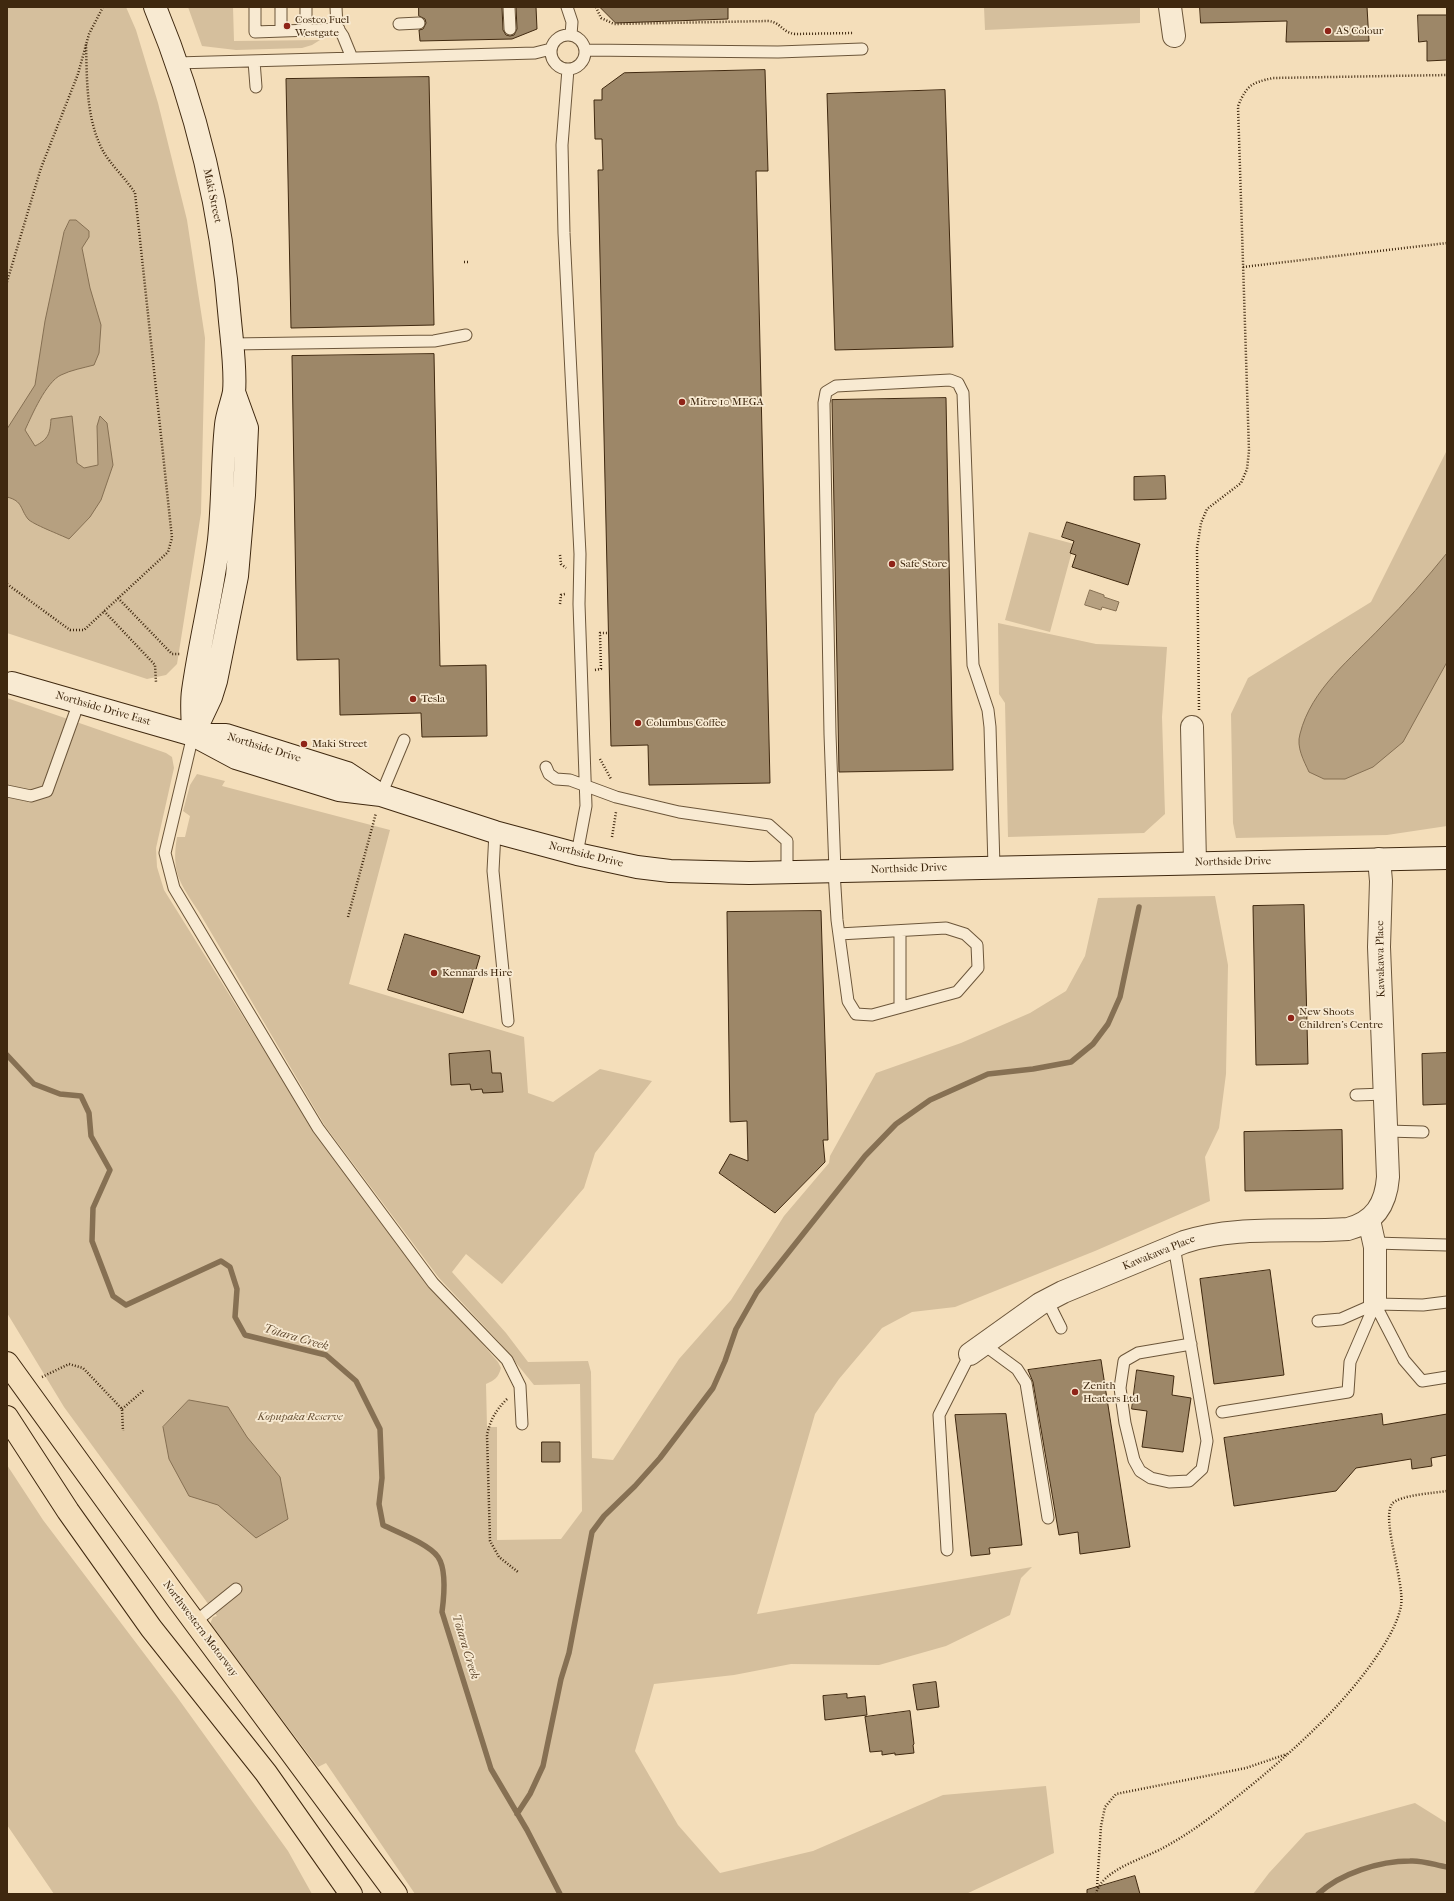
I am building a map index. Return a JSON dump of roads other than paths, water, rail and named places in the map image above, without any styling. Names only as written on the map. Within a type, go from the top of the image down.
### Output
[{"type":"highway","name":"Northwestern Motorway","points":[[7,1363],[195,1622],[396,1894]]},
{"type":"highway","points":[[7,1417],[68,1511],[151,1628],[266,1773],[351,1894]]},
{"type":"street","name":"Maki Street","points":[[155,7],[176,63],[196,130],[213,196],[228,290],[234,392],[247,428],[244,495],[237,576],[216,681],[211,697],[193,735]]},
{"type":"street","points":[[1170,7],[1174,36]]},
{"type":"street","name":"Northside Drive East","points":[[12,683],[193,735]]},
{"type":"street","points":[[1192,727],[1195,863]]},
{"type":"street","name":"Northside Drive","points":[[193,735],[236,758],[339,790],[380,795],[496,832],[577,854],[637,868],[713,873],[787,873],[994,867],[1447,858]]},
{"type":"street","name":"Kawakawa Place","points":[[976,1349],[1020,1317],[1047,1300],[1174,1246],[1204,1236],[1228,1232],[1348,1229],[1360,1226],[1369,1220],[1378,1210],[1387,1189],[1388,1177],[1379,947],[1381,881],[1379,860]]},
{"type":"street","points":[[1369,1220],[1374,1243],[1375,1304]]},
{"type":"lane","points":[[255,7],[255,32],[339,29]]},
{"type":"lane","points":[[281,7],[281,31]]},
{"type":"lane","points":[[306,7],[306,30]]},
{"type":"lane","points":[[336,7],[339,29],[352,58]]},
{"type":"lane","points":[[509,7],[510,29]]},
{"type":"lane","points":[[566,7],[572,22],[571,35]]},
{"type":"lane","points":[[399,24],[419,23]]},
{"type":"lane","points":[[571,35],[581,40],[585,50],[584,56],[578,65],[568,69],[557,65],[551,55],[551,50],[555,40],[560,36],[571,35]]},
{"type":"lane","points":[[585,50],[778,52],[862,49]]},
{"type":"lane","points":[[176,63],[535,53],[551,50]]},
{"type":"lane","points":[[254,61],[256,87]]},
{"type":"lane","points":[[568,69],[562,145],[564,233],[580,554],[579,604],[586,806],[577,854]]},
{"type":"lane","points":[[232,344],[434,341],[466,335]]},
{"type":"lane","points":[[839,934],[946,928],[965,934],[977,945],[978,968],[957,992],[872,1015],[856,1014],[848,1001],[839,934],[834,871],[829,679],[824,403],[826,392],[836,386],[950,380],[958,383],[963,393],[973,665],[988,710],[990,727],[994,867]]},
{"type":"lane","points":[[7,791],[31,796],[47,791],[79,702]]},
{"type":"lane","points":[[193,735],[165,853],[174,888],[318,1128],[433,1283],[507,1360],[520,1386],[522,1424]]},
{"type":"lane","points":[[380,795],[404,740]]},
{"type":"lane","points":[[546,767],[549,774],[556,779],[570,780],[585,787],[616,797],[679,812],[769,825],[787,841],[787,873]]},
{"type":"lane","points":[[496,832],[493,871],[508,1021]]},
{"type":"lane","points":[[900,931],[900,1007]]},
{"type":"lane","points":[[1356,1095],[1385,1094]]},
{"type":"lane","points":[[1387,1131],[1423,1132]]},
{"type":"lane","points":[[1374,1243],[1447,1245]]},
{"type":"lane","points":[[1174,1246],[1191,1344],[1207,1441],[1202,1469],[1189,1481],[1169,1482],[1151,1478],[1140,1471],[1134,1460],[1125,1423],[1120,1388],[1124,1361],[1138,1353],[1191,1344]]},
{"type":"lane","points":[[1047,1300],[1062,1328]]},
{"type":"lane","points":[[1318,1321],[1341,1319],[1375,1304],[1423,1305],[1447,1302]]},
{"type":"lane","points":[[1375,1304],[1404,1360],[1422,1381],[1447,1377]]},
{"type":"lane","points":[[1222,1412],[1348,1392],[1350,1362],[1375,1304]]},
{"type":"lane","points":[[947,1550],[939,1415],[976,1349],[1017,1369],[1026,1384],[1048,1518]]},
{"type":"lane","points":[[195,1622],[236,1589]]},
{"type":"waterway","points":[[517,1814],[530,1794],[543,1766],[561,1679],[569,1653],[592,1532],[604,1516],[635,1486],[660,1458],[713,1388],[725,1361],[736,1329],[757,1292],[865,1156],[896,1124],[930,1100],[988,1074],[1033,1069],[1071,1062],[1093,1044],[1108,1024],[1120,997],[1139,907]]},
{"type":"waterway","name":"Tōtara Creek","points":[[7,1055],[34,1084],[60,1094],[81,1096],[89,1113],[91,1136],[110,1170],[93,1208],[92,1241],[113,1296],[126,1305],[221,1261],[230,1267],[237,1289],[235,1317],[245,1335],[326,1355],[356,1381],[380,1429],[382,1478],[379,1504],[383,1525],[428,1548],[434,1552],[441,1562],[444,1576],[442,1612],[491,1769],[527,1830],[560,1894]]},
{"type":"waterway","points":[[1318,1894],[1349,1874],[1386,1863],[1415,1861],[1447,1867]]},
{"type":"place","name":"Costco Fuel Westgate","points":[[287,26]]},
{"type":"place","name":"AS Colour","points":[[1328,31]]},
{"type":"place","name":"Mitre 10 MEGA","points":[[682,402]]},
{"type":"place","name":"Safe Store","points":[[892,564]]},
{"type":"place","name":"Tesla","points":[[413,699]]},
{"type":"place","name":"Columbus Coffee","points":[[638,723]]},
{"type":"place","name":"Maki Street","points":[[304,744]]},
{"type":"place","name":"Kennards Hire","points":[[434,973]]},
{"type":"place","name":"New Shoots Children's Centre","points":[[1291,1018]]},
{"type":"place","name":"Zenith Heaters Ltd","points":[[1075,1392]]},
{"type":"park label","name":"Kopupaka Reserve","points":[[300,1417]]}]
